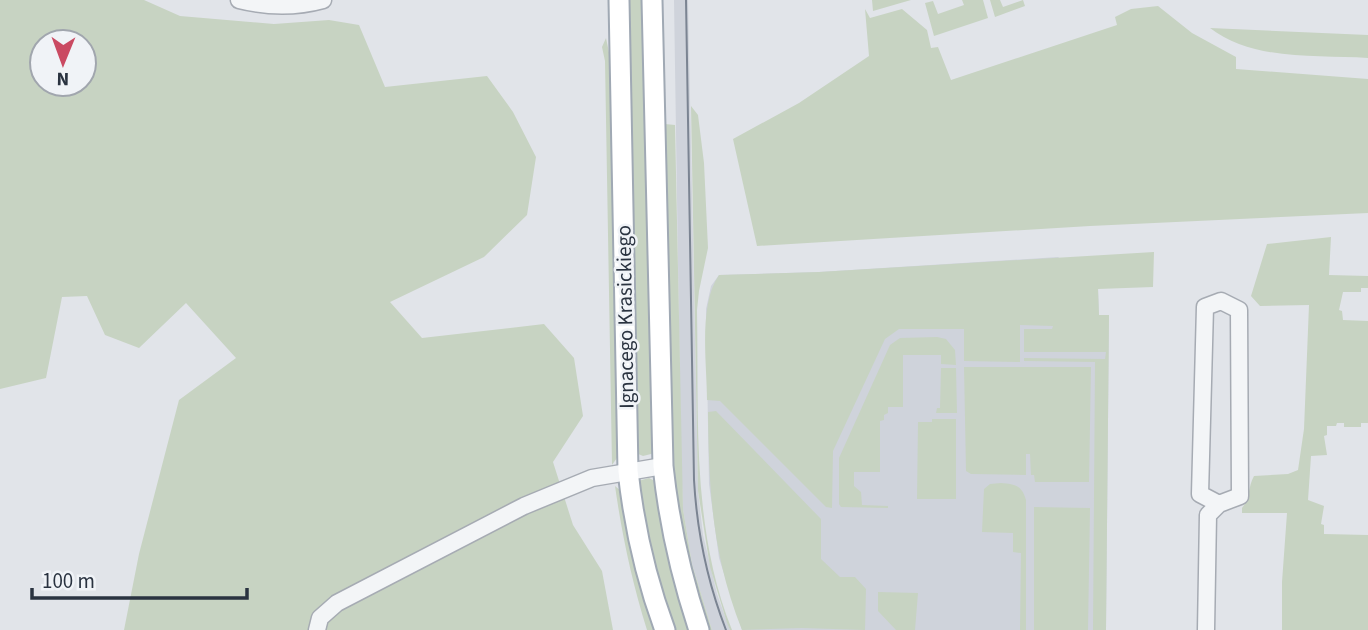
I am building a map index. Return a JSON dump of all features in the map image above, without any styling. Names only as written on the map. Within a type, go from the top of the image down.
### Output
[{"type":"main road","name":"Ignacego Krasickiego","points":[[619,0],[628,471],[639,543],[654,602],[665,630]]},
{"type":"main road","name":"Ignacego Krasickiego","points":[[652,0],[663,466],[672,532],[683,584],[699,630]]},
{"type":"street","points":[[239,0],[258,5],[289,6],[323,0]]},
{"type":"street","points":[[1206,630],[1208,514],[1219,505],[1240,496],[1239,310],[1221,301],[1205,307],[1200,494],[1219,505]]},
{"type":"street","points":[[317,630],[320,618],[337,603],[524,506],[592,478],[663,466]]},
{"type":"shaded area","points":[[674,0],[688,0],[698,491],[703,535],[717,594],[730,630],[712,630],[692,564],[683,509]]},
{"type":"shaded area","points":[[1058,257],[1098,288],[1099,315],[1109,315],[1106,630],[742,630],[719,558],[709,484],[706,309],[711,286],[719,275],[819,272]]},
{"type":"green space","points":[[0,0],[144,0],[180,16],[274,24],[329,20],[359,25],[385,87],[487,76],[513,112],[536,157],[527,215],[484,257],[390,302],[422,338],[544,324],[574,358],[583,416],[553,462],[573,525],[602,571],[613,630],[124,630],[139,554],[179,400],[236,358],[186,303],[139,348],[105,335],[87,296],[62,297],[46,378],[0,389]]},
{"type":"green space","points":[[627,0],[644,0],[655,453],[643,456],[636,453]]},
{"type":"green space","points":[[872,0],[911,0],[873,11]]},
{"type":"green space","points":[[962,0],[983,0],[988,18],[934,36],[925,3],[933,1],[938,14],[964,5]]},
{"type":"green space","points":[[990,0],[1000,0],[1003,7],[1023,0],[1025,6],[995,17]]},
{"type":"green space","points":[[1158,6],[1192,33],[1236,57],[1236,69],[1368,79],[1368,213],[757,246],[733,139],[799,103],[869,56],[865,9],[870,18],[902,9],[927,30],[931,48],[938,47],[951,80],[1117,25],[1115,17],[1131,9]]},
{"type":"green space","points":[[1210,28],[1368,35],[1368,58],[1307,56],[1265,51],[1227,39]]},
{"type":"green space","points":[[606,38],[611,62],[619,455],[612,465],[605,61],[602,47]]},
{"type":"green space","points":[[691,106],[698,115],[704,163],[708,248],[697,310],[698,432],[703,512],[719,591],[732,630],[727,623],[710,567],[698,491]]},
{"type":"green space","points":[[665,124],[675,125],[683,509],[692,564],[712,630],[708,630],[690,576],[672,475]]},
{"type":"green space","points":[[1331,237],[1329,275],[1368,276],[1368,288],[1361,288],[1361,292],[1343,292],[1339,310],[1342,311],[1343,320],[1368,321],[1368,423],[1361,423],[1361,427],[1344,427],[1344,423],[1327,426],[1327,435],[1324,436],[1327,455],[1311,456],[1308,500],[1324,506],[1321,524],[1324,525],[1324,534],[1368,535],[1368,630],[1282,630],[1287,513],[1242,513],[1242,508],[1254,476],[1288,474],[1298,470],[1304,429],[1309,305],[1260,306],[1251,296],[1267,244]]},
{"type":"green space","points":[[1154,252],[1153,287],[1098,289],[1099,315],[1109,315],[1106,630],[1093,630],[1095,362],[1024,361],[1024,358],[1105,359],[1106,352],[1024,352],[1024,329],[1052,329],[1053,326],[1020,325],[1020,362],[964,361],[964,329],[899,329],[885,339],[833,451],[832,508],[826,507],[720,401],[707,400],[706,318],[712,288],[719,275],[819,272]]},
{"type":"green space","points":[[900,338],[946,339],[955,350],[956,365],[941,364],[941,355],[903,355],[903,407],[888,407],[884,420],[880,421],[880,472],[854,472],[854,486],[861,492],[862,505],[888,508],[841,507],[839,458],[890,345]]},
{"type":"green space","points":[[964,367],[1091,367],[1089,482],[1035,482],[1034,475],[1031,475],[1030,454],[1026,454],[1026,475],[971,474],[966,471]]},
{"type":"green space","points":[[941,368],[956,368],[957,413],[936,413],[937,408],[940,408]]},
{"type":"green space","points":[[716,411],[821,519],[821,559],[840,577],[855,577],[866,589],[865,630],[742,630],[724,575],[714,523],[708,412]]},
{"type":"green space","points":[[932,419],[956,419],[956,499],[917,499],[918,422],[932,422]]},
{"type":"green space","points":[[649,478],[655,481],[669,563],[689,630],[674,630],[657,575],[638,481]]},
{"type":"green space","points":[[1001,483],[1018,487],[1026,500],[1026,630],[1020,630],[1021,553],[1013,552],[1013,533],[982,532],[984,489],[990,484]]},
{"type":"green space","points":[[615,486],[621,491],[633,557],[655,630],[647,630],[642,612],[628,558]]},
{"type":"green space","points":[[1034,507],[1090,508],[1088,630],[1034,630]]},
{"type":"green space","points":[[878,592],[918,593],[915,630],[896,630],[878,611]]},
{"type":"tram line","points":[[686,0],[694,480],[704,556],[726,630]]}]
